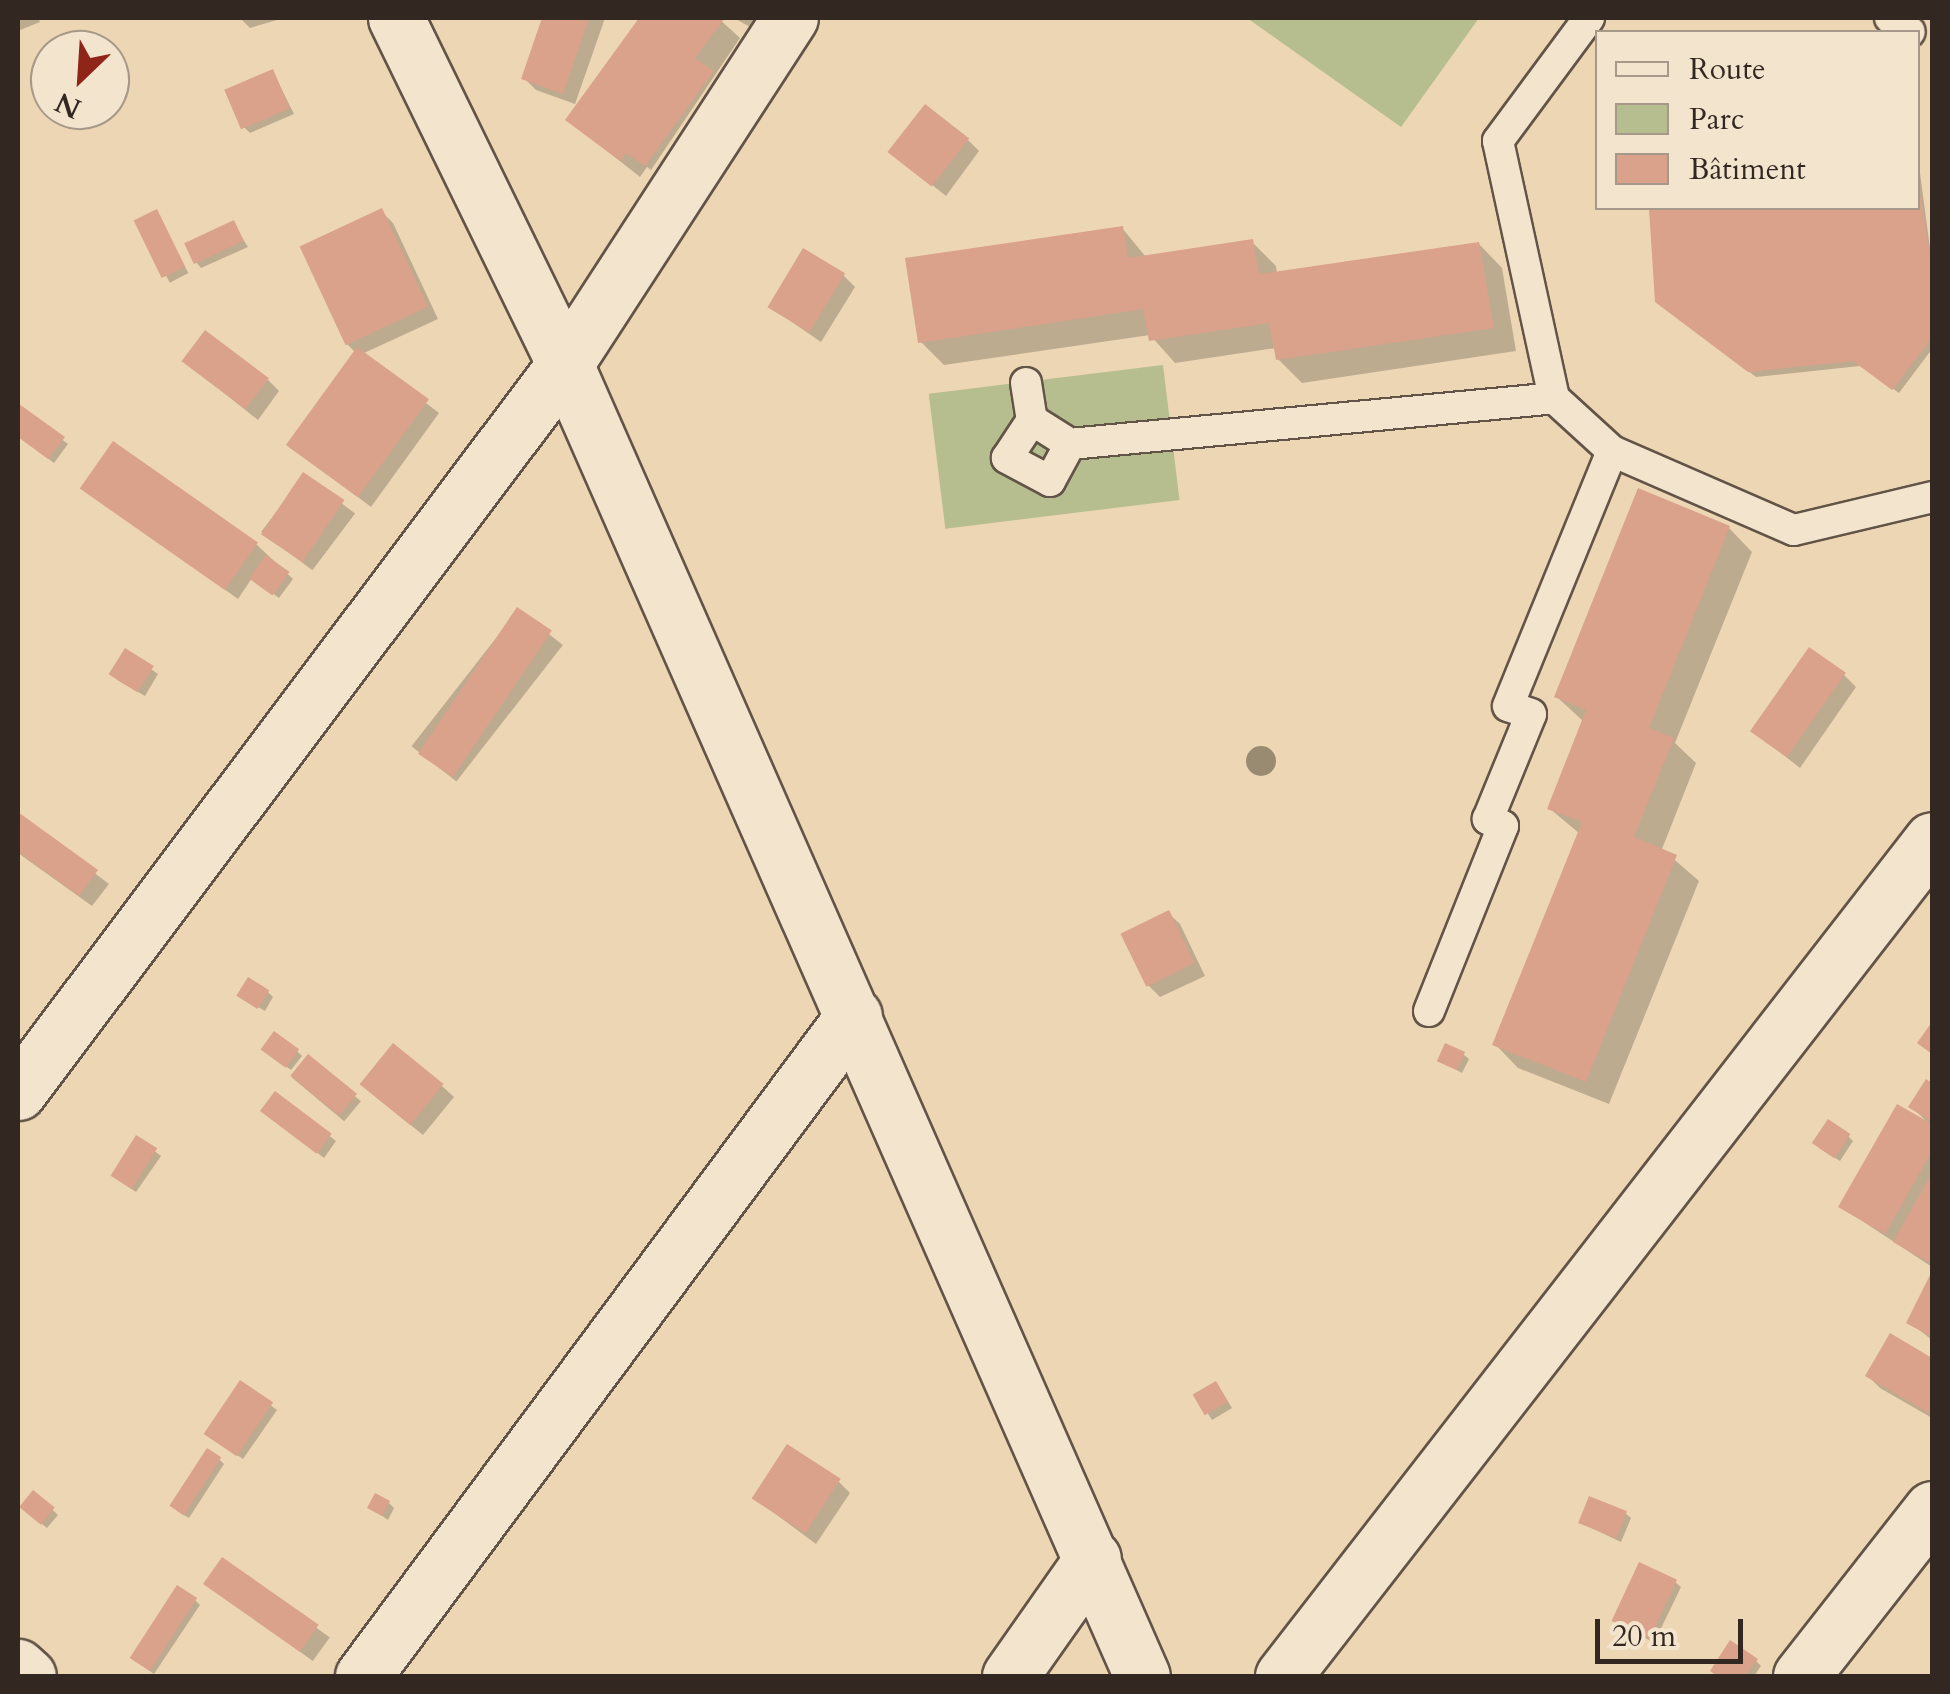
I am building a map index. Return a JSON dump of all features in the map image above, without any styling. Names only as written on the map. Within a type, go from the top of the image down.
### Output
[{"type":"street","points":[[396,18],[566,364],[1142,1676]]},
{"type":"street","points":[[18,1092],[566,364],[790,18]]},
{"type":"street","points":[[1282,1676],[1932,840]]},
{"type":"street","points":[[363,1676],[854,1014]]},
{"type":"street","points":[[1801,1676],[1932,1509]]},
{"type":"street","points":[[1010,1676],[1093,1558]]},
{"type":"street","points":[[18,1667],[28,1676]]},
{"type":"lane","points":[[1589,18],[1498,141],[1554,398],[1612,451],[1794,530],[1932,497]]},
{"type":"lane","points":[[1026,383],[1032,420],[1007,458],[1050,481],[1070,444]]},
{"type":"lane","points":[[1032,420],[1070,444],[1554,398]]},
{"type":"lane","points":[[1429,1011],[1503,826],[1488,820],[1531,714],[1508,706],[1612,451]]},
{"type":"green space","points":[[1247,18],[1479,18],[1401,127]]},
{"type":"green space","points":[[1163,365],[1180,500],[945,529],[929,394]]},
{"type":"building","points":[[542,18],[589,18],[563,94],[521,79]]},
{"type":"building","points":[[639,18],[725,18],[695,58],[714,71],[645,166],[626,153],[620,161],[565,120]]},
{"type":"building","points":[[273,69],[290,109],[241,129],[224,90]]},
{"type":"building","points":[[925,104],[969,138],[932,187],[887,152]]},
{"type":"building","points":[[1920,194],[1932,268],[1932,338],[1892,390],[1853,361],[1748,372],[1655,302],[1649,210],[1920,210]]},
{"type":"building","points":[[382,208],[428,307],[346,345],[300,246]]},
{"type":"building","points":[[157,209],[185,267],[162,278],[134,220]]},
{"type":"building","points":[[234,220],[244,241],[194,264],[184,243]]},
{"type":"building","points":[[1123,226],[1128,258],[1253,239],[1259,274],[1479,242],[1494,328],[1276,360],[1269,323],[1149,341],[1143,309],[918,343],[905,258]]},
{"type":"building","points":[[803,248],[845,273],[809,332],[767,307]]},
{"type":"building","points":[[205,330],[269,378],[245,409],[182,361]]},
{"type":"building","points":[[357,347],[429,399],[358,497],[286,445]]},
{"type":"building","points":[[19,404],[65,437],[48,459],[18,437]]},
{"type":"building","points":[[113,441],[258,543],[225,590],[80,489]]},
{"type":"building","points":[[303,472],[344,500],[303,562],[261,534]]},
{"type":"building","points":[[1638,488],[1730,526],[1649,728],[1674,738],[1634,837],[1677,855],[1586,1082],[1492,1045],[1582,822],[1547,809],[1586,710],[1554,697]]},
{"type":"building","points":[[266,555],[289,572],[272,596],[249,578]]},
{"type":"building","points":[[517,607],[552,630],[453,777],[418,754]]},
{"type":"building","points":[[1809,647],[1846,673],[1787,757],[1750,731]]},
{"type":"building","points":[[125,648],[154,666],[137,692],[109,674]]},
{"type":"building","points":[[18,812],[98,870],[79,896],[18,852]]},
{"type":"building","points":[[1169,910],[1195,963],[1146,987],[1120,934]]},
{"type":"building","points":[[248,977],[269,990],[258,1009],[236,996]]},
{"type":"building","points":[[1932,1022],[1932,1054],[1917,1043]]},
{"type":"building","points":[[274,1031],[299,1049],[286,1068],[260,1050]]},
{"type":"building","points":[[393,1043],[444,1084],[410,1125],[360,1084]]},
{"type":"building","points":[[1445,1043],[1465,1052],[1457,1070],[1437,1061]]},
{"type":"building","points":[[308,1054],[357,1094],[339,1115],[290,1076]]},
{"type":"building","points":[[1926,1079],[1932,1083],[1932,1122],[1908,1107]]},
{"type":"building","points":[[275,1091],[332,1134],[317,1154],[260,1111]]},
{"type":"building","points":[[1897,1104],[1932,1124],[1932,1151],[1885,1234],[1838,1207]]},
{"type":"building","points":[[1828,1119],[1850,1134],[1834,1158],[1812,1143]]},
{"type":"building","points":[[136,1135],[157,1148],[132,1189],[111,1176]]},
{"type":"building","points":[[1932,1173],[1932,1264],[1893,1242]]},
{"type":"building","points":[[1932,1271],[1932,1337],[1906,1323]]},
{"type":"building","points":[[1890,1333],[1932,1358],[1932,1415],[1865,1376]]},
{"type":"building","points":[[240,1380],[273,1402],[237,1456],[204,1434]]},
{"type":"building","points":[[1216,1381],[1228,1402],[1205,1415],[1193,1394]]},
{"type":"building","points":[[787,1444],[841,1479],[805,1533],[752,1499]]},
{"type":"building","points":[[207,1448],[221,1457],[184,1515],[169,1506]]},
{"type":"building","points":[[33,1490],[55,1508],[41,1525],[19,1507]]},
{"type":"building","points":[[375,1493],[390,1501],[382,1516],[367,1508]]},
{"type":"building","points":[[1589,1496],[1627,1511],[1616,1538],[1578,1523]]},
{"type":"building","points":[[222,1557],[319,1625],[300,1652],[203,1584]]},
{"type":"building","points":[[1639,1562],[1677,1580],[1650,1639],[1612,1621]]},
{"type":"building","points":[[177,1585],[197,1598],[150,1671],[130,1658]]},
{"type":"building","points":[[1730,1640],[1758,1659],[1745,1676],[1717,1676],[1710,1671]]}]
